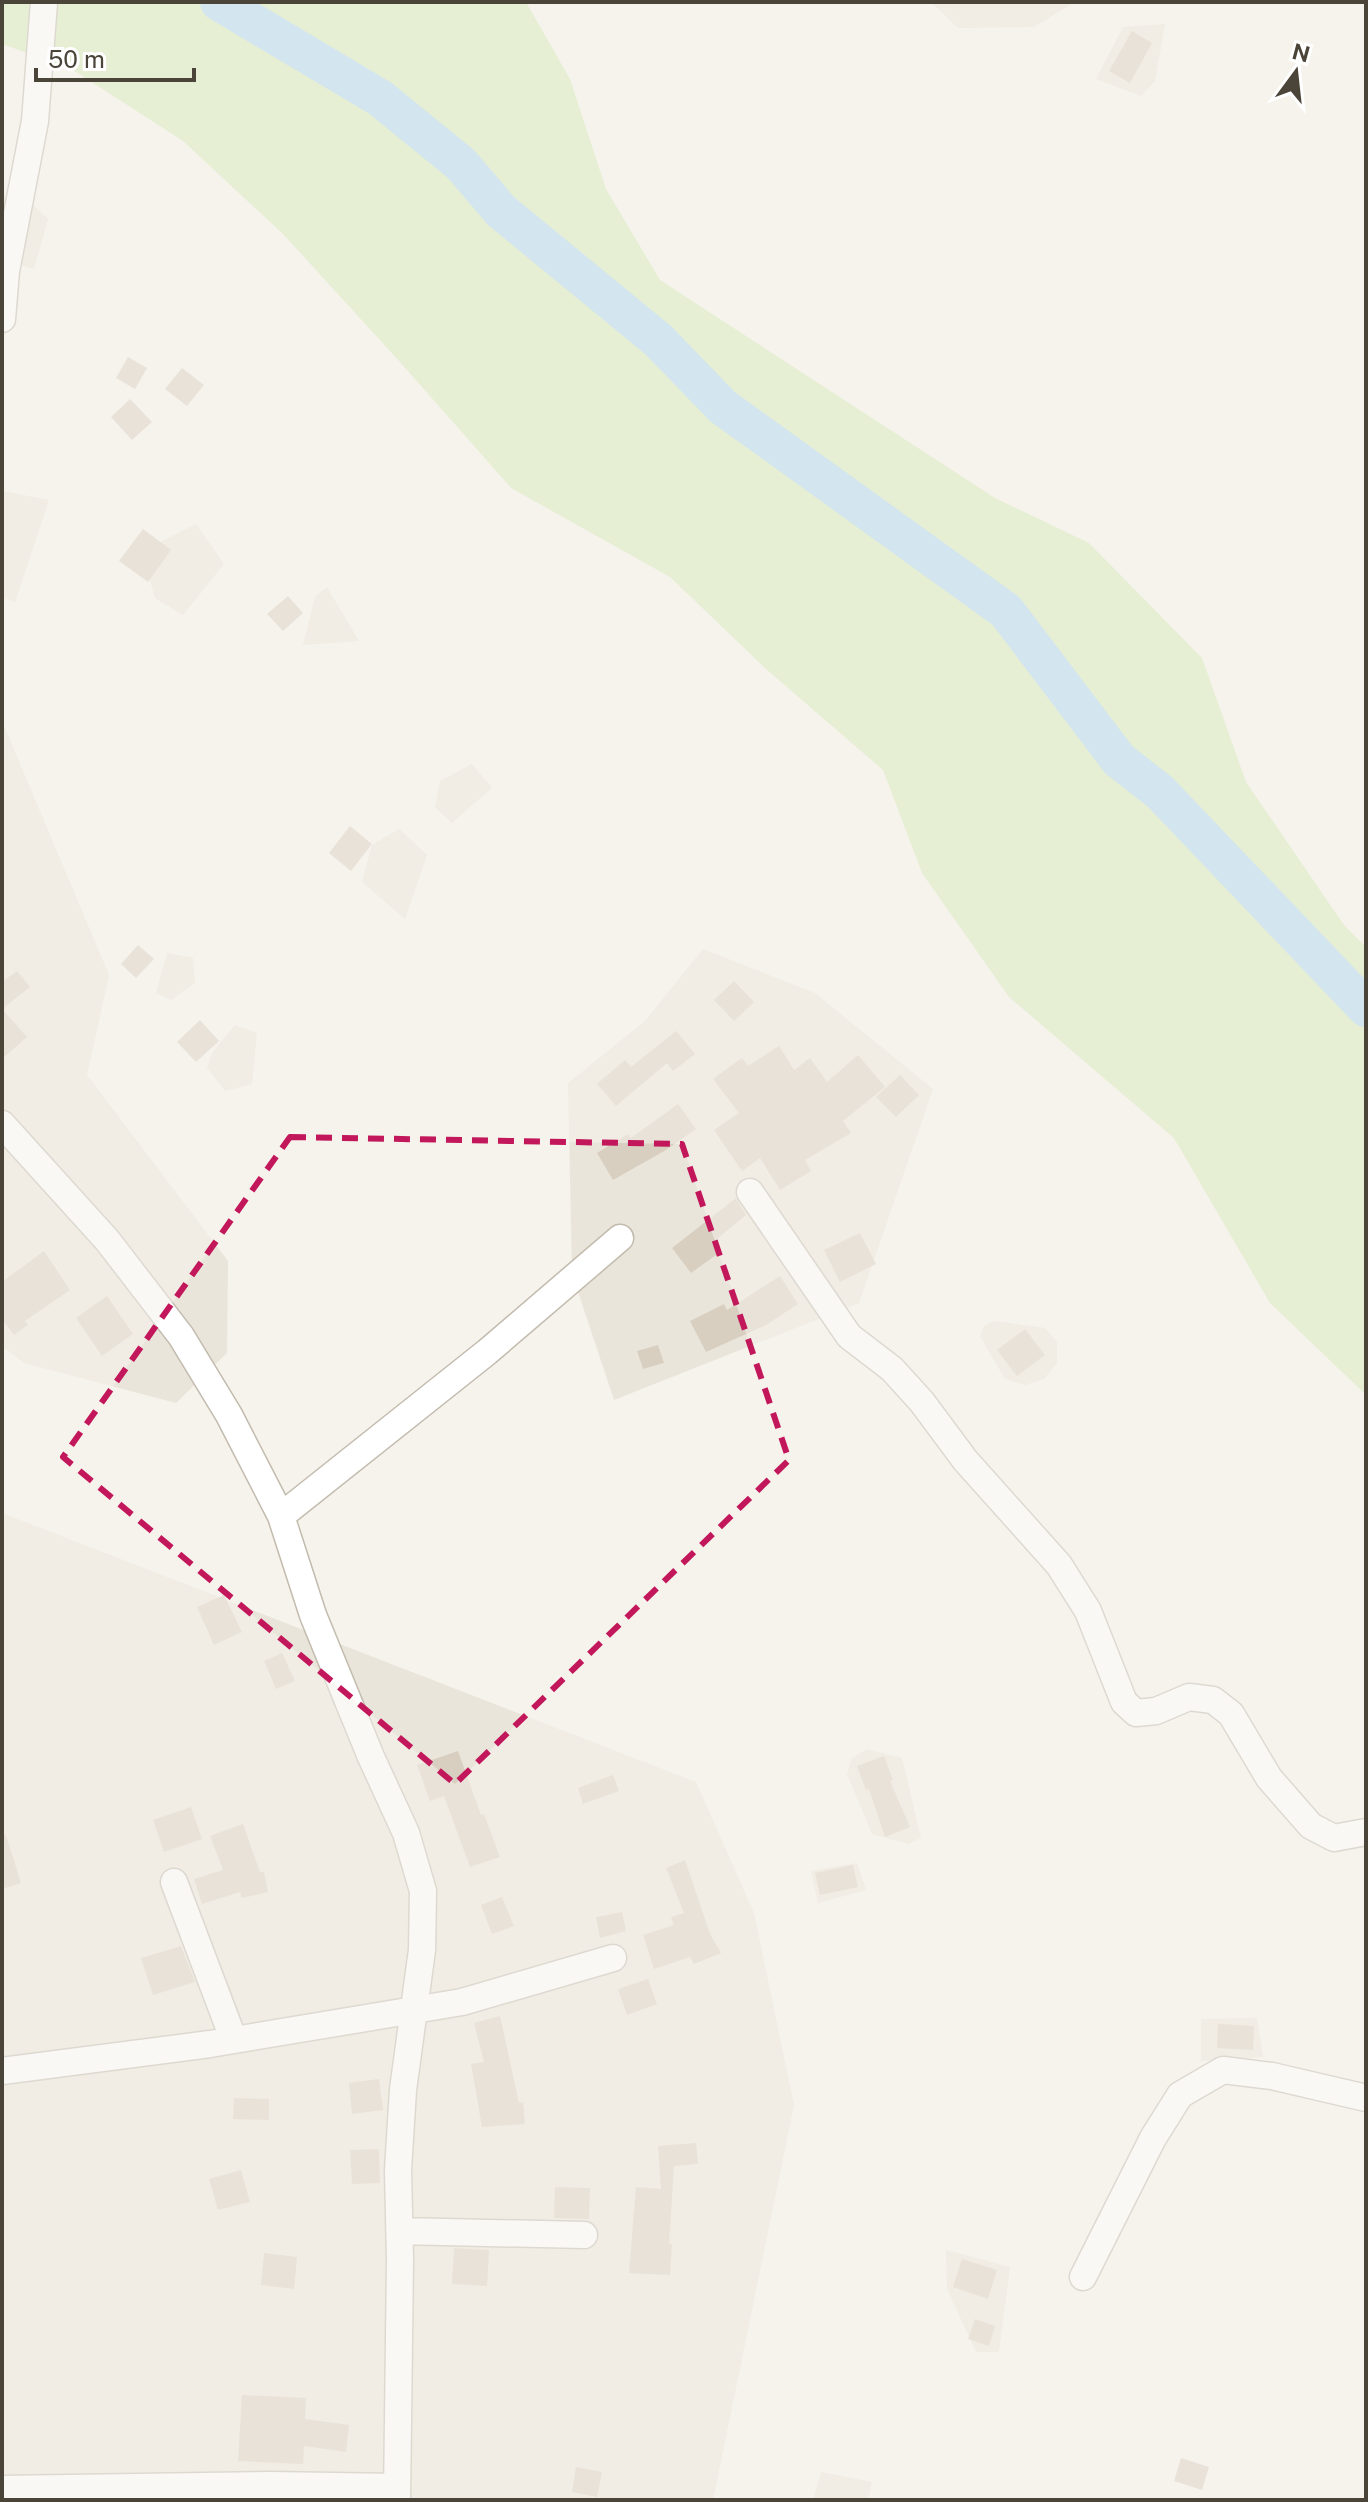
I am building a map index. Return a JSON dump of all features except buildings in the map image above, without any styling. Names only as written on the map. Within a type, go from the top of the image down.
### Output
[{"type":"street","points":[[2,319],[6,271],[35,121],[44,2]]},
{"type":"street","points":[[2,1124],[107,1240],[181,1336],[229,1415],[281,1516],[313,1615],[406,1833],[423,1891],[422,1950],[403,2090],[399,2157],[397,2493],[269,2485],[2,2489]]},
{"type":"street","points":[[750,1192],[849,1336],[892,1369],[922,1402],[965,1460],[1059,1565],[1088,1611],[1124,1702],[1136,1713],[1156,1711],[1189,1697],[1213,1700],[1231,1714],[1269,1778],[1311,1826],[1334,1838],[1366,1832]]},
{"type":"street","points":[[281,1516],[487,1352],[620,1238]]},
{"type":"street","points":[[174,1882],[233,2038]]},
{"type":"street","points":[[2,2071],[210,2044],[462,2002],[613,1958]]},
{"type":"street","points":[[1083,2277],[1153,2138],[1180,2095],[1223,2070],[1272,2076],[1366,2098]]},
{"type":"street","points":[[400,2231],[584,2235]]},
{"type":"highlighted area","points":[[290,1137],[682,1144],[789,1460],[455,1784],[63,1457]]},
{"type":"shaded area","points":[[931,2],[1075,2],[1034,27],[958,28]]},
{"type":"shaded area","points":[[1165,24],[1155,81],[1141,96],[1096,79],[1123,27]]},
{"type":"shaded area","points":[[2,195],[24,196],[48,219],[34,269],[2,259]]},
{"type":"shaded area","points":[[2,491],[49,500],[15,602],[2,598]]},
{"type":"shaded area","points":[[196,524],[224,564],[183,615],[155,598],[142,551]]},
{"type":"shaded area","points":[[327,587],[359,641],[303,645],[315,597]]},
{"type":"shaded area","points":[[2,721],[109,975],[87,1075],[228,1261],[227,1353],[176,1403],[24,1363],[2,1346]]},
{"type":"shaded area","points":[[472,764],[492,788],[452,823],[435,807],[440,781]]},
{"type":"shaded area","points":[[399,829],[427,855],[405,919],[362,882],[372,845]]},
{"type":"shaded area","points":[[703,949],[815,993],[933,1089],[859,1303],[614,1400],[572,1274],[568,1083],[645,1021]]},
{"type":"shaded area","points":[[167,953],[193,958],[195,983],[171,1000],[156,993]]},
{"type":"shaded area","points":[[235,1025],[257,1033],[252,1084],[225,1091],[207,1068],[212,1053]]},
{"type":"shaded area","points":[[994,1321],[1045,1328],[1057,1342],[1057,1363],[1044,1379],[1025,1385],[1005,1379],[980,1336],[984,1326]]},
{"type":"shaded area","points":[[2,1513],[696,1782],[754,1913],[794,2105],[713,2500],[2,2500]]},
{"type":"shaded area","points":[[867,1749],[902,1758],[921,1838],[908,1844],[872,1834],[847,1774],[852,1758]]},
{"type":"shaded area","points":[[857,1863],[866,1890],[818,1903],[811,1871]]},
{"type":"shaded area","points":[[1257,2018],[1263,2057],[1201,2061],[1201,2019]]},
{"type":"shaded area","points":[[946,2250],[1010,2267],[999,2352],[976,2352],[947,2289]]},
{"type":"shaded area","points":[[821,2472],[872,2482],[868,2500],[813,2500]]},
{"type":"green space","points":[[2,2],[526,2],[570,79],[606,189],[660,280],[995,498],[1089,543],[1202,658],[1246,782],[1344,925],[1366,947],[1366,1395],[1270,1303],[1174,1138],[1009,997],[922,873],[883,770],[766,669],[670,577],[511,488],[283,234],[183,141],[70,68],[2,44]]},
{"type":"waterway","points":[[219,2],[380,98],[461,164],[501,211],[658,340],[723,407],[1006,611],[1119,760],[1160,792],[1366,1008]]}]
